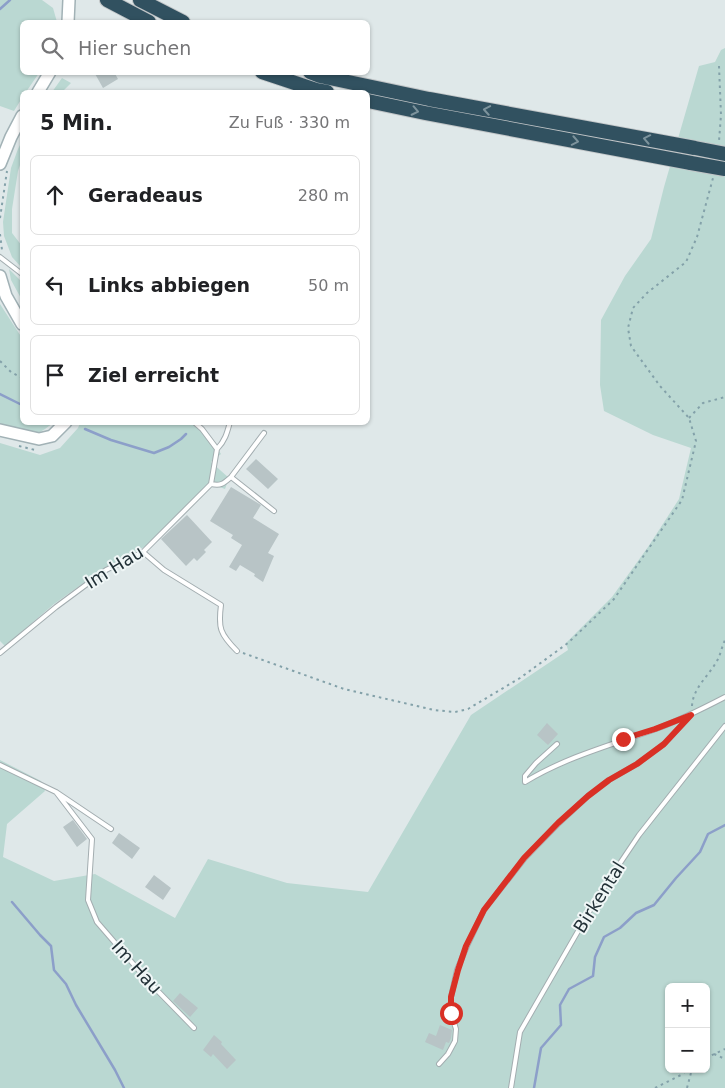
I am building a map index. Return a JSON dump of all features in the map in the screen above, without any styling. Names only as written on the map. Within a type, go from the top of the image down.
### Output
[{"type":"highway","points":[[108,0],[145,20]]},
{"type":"highway","points":[[140,0],[179,20]]},
{"type":"highway","points":[[271,75],[316,90]]},
{"type":"highway","points":[[318,75],[429,99],[695,148],[722,150]]},
{"type":"highway","points":[[370,101],[691,163],[720,171]]},
{"type":"main road","points":[[68,20],[69,0]]},
{"type":"main road","points":[[39,90],[48,75]]},
{"type":"main road","points":[[4,165],[11,137],[20,120]]},
{"type":"main road","points":[[0,276],[6,296],[20,320]]},
{"type":"main road","points":[[0,430],[38,439],[52,436],[63,425]]},
{"type":"lane","points":[[0,257],[20,272]]},
{"type":"lane","points":[[197,425],[217,449]]},
{"type":"lane","points":[[229,425],[227,435],[217,449],[211,484],[218,486],[231,477],[264,433]]},
{"type":"lane","points":[[231,477],[274,511]]},
{"type":"lane","name":"Im Hau","points":[[1,650],[106,570],[143,552],[211,484]]},
{"type":"lane","points":[[143,552],[164,570],[221,605],[219,618],[221,630],[225,639],[237,651]]},
{"type":"lane","points":[[557,744],[525,776],[525,782],[575,756],[691,715],[725,697]]},
{"type":"lane","points":[[439,1064],[448,1054],[454,1041],[456,1029],[451,1013],[451,997],[458,970],[466,946],[484,910],[524,858],[558,823],[609,780],[637,764],[664,744],[691,715]]},
{"type":"lane","name":"Birkental","points":[[511,1088],[520,1032],[600,893],[639,835],[725,726]]},
{"type":"lane","name":"Im Hau","points":[[0,765],[56,792],[111,829]]},
{"type":"lane","name":"Im Hau","points":[[56,792],[92,839],[88,900],[97,922],[148,981],[194,1028]]},
{"type":"path","points":[[719,66],[722,150]]},
{"type":"path","points":[[0,218],[4,165]]},
{"type":"path","points":[[237,651],[344,689],[434,710],[455,712],[468,709],[520,678],[568,643],[614,599],[682,500],[696,441],[689,418],[660,386],[631,346],[628,328],[633,308],[647,293],[686,262],[697,237],[720,171]]},
{"type":"path","points":[[0,361],[11,372],[20,377]]},
{"type":"path","points":[[689,418],[703,403],[725,397]]},
{"type":"path","points":[[691,715],[692,701],[700,682],[717,660],[725,640]]},
{"type":"path","points":[[710,1056],[725,1049]]},
{"type":"path","points":[[714,1054],[725,1059]]},
{"type":"path","points":[[655,1088],[683,1073]]},
{"type":"path","points":[[687,1088],[691,1073]]},
{"type":"green space","points":[[0,0],[42,0],[53,8],[56,20],[20,20],[20,75],[38,75],[27,90],[20,90],[20,101],[14,111],[0,106]]},
{"type":"green space","points":[[725,48],[725,1088],[0,1088],[0,760],[41,781],[45,791],[7,824],[3,857],[54,881],[95,874],[175,918],[208,859],[287,883],[368,892],[471,715],[568,650],[566,643],[612,597],[648,547],[679,499],[691,448],[653,435],[604,411],[600,385],[601,320],[625,276],[651,239],[699,66],[715,62],[721,50]]},
{"type":"green space","points":[[62,78],[71,83],[64,90],[53,90]]},
{"type":"green space","points":[[20,145],[20,165],[12,209],[12,233],[20,243],[20,266],[12,257],[4,236],[3,222],[11,168]]},
{"type":"green space","points":[[9,269],[20,280],[20,296],[11,280]]},
{"type":"green space","points":[[0,304],[20,335],[20,425],[50,425],[37,434],[0,425]]},
{"type":"green space","points":[[79,425],[201,425],[221,454],[211,462],[229,478],[225,489],[211,484],[205,493],[146,546],[106,567],[54,604],[5,646],[0,641],[0,443],[40,455],[60,448]]},
{"type":"building","points":[[96,75],[116,75],[118,79],[103,88]]},
{"type":"building","points":[[256,459],[278,479],[268,489],[246,469]]},
{"type":"building","points":[[231,487],[261,505],[253,518],[279,534],[268,553],[274,556],[263,582],[254,576],[255,574],[240,565],[236,571],[229,567],[242,545],[231,538],[233,535],[210,521]]},
{"type":"building","points":[[187,515],[212,542],[197,561],[194,558],[186,566],[161,539]]},
{"type":"building","points":[[547,723],[558,734],[548,745],[537,735]]},
{"type":"building","points":[[73,820],[87,839],[77,847],[63,827]]},
{"type":"building","points":[[119,833],[140,848],[132,859],[112,843]]},
{"type":"building","points":[[154,875],[171,888],[163,900],[145,887]]},
{"type":"building","points":[[180,993],[198,1008],[190,1017],[173,1001]]},
{"type":"building","points":[[440,1025],[452,1030],[449,1043],[446,1042],[443,1050],[425,1042],[429,1033],[436,1036]]},
{"type":"building","points":[[214,1035],[236,1060],[227,1069],[213,1054],[211,1057],[203,1050]]},
{"type":"waterway","points":[[0,9],[10,0]]},
{"type":"waterway","points":[[0,394],[20,404]]},
{"type":"waterway","points":[[85,429],[111,440],[154,453],[169,447],[186,434]]},
{"type":"waterway","points":[[534,1088],[541,1048],[561,1025],[560,1005],[569,989],[593,976],[595,957],[604,937],[620,928],[636,913],[654,905],[700,852],[708,834],[725,825]]},
{"type":"waterway","points":[[12,902],[51,946],[54,970],[66,984],[124,1088]]},
{"type":"route","points":[[451,1013],[451,997],[466,946],[484,910],[524,858],[588,796],[664,744],[691,715],[623,739]]}]
